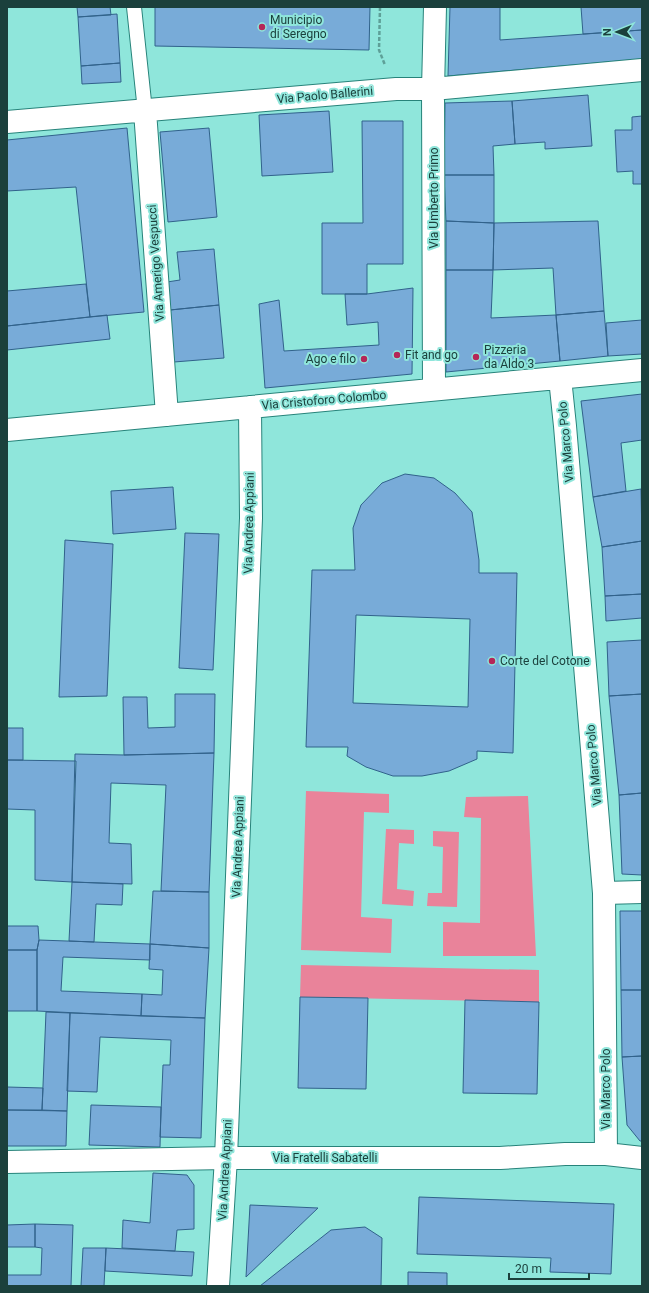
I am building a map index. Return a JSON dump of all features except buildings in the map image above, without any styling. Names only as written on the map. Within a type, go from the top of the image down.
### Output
[{"type":"street","name":"Via Umberto Primo","points":[[434,389],[433,89],[435,7]]},
{"type":"street","name":"Via Paolo Ballerini","points":[[7,122],[396,90],[433,89],[642,70]]},
{"type":"street","name":"Via Amerigo Vespucci","points":[[145,111],[167,415]]},
{"type":"street","name":"Via Cristoforo Colombo","points":[[7,430],[642,370]]},
{"type":"street","name":"Via Marco Polo","points":[[560,378],[604,893],[606,1154]]},
{"type":"street","name":"Via Andrea Appiani","points":[[218,1286],[226,1158],[251,518],[250,407]]},
{"type":"street","points":[[604,893],[642,892]]},
{"type":"street","name":"Via Fratelli Sabatelli","points":[[7,1162],[226,1158],[492,1158],[565,1154],[606,1154],[642,1158]]},
{"type":"lane","points":[[134,7],[145,111]]},
{"type":"path","points":[[380,7],[379,50],[396,90]]},
{"type":"shaded area","points":[[306,791],[389,794],[389,813],[364,812],[361,917],[392,919],[391,953],[301,950]]},
{"type":"shaded area","points":[[528,796],[536,956],[443,956],[443,922],[480,923],[481,818],[464,817],[466,797]]},
{"type":"shaded area","points":[[386,829],[414,830],[414,844],[399,843],[397,889],[414,891],[413,906],[382,904]]},
{"type":"shaded area","points":[[433,831],[459,832],[457,907],[427,906],[428,893],[442,893],[443,847],[433,846]]},
{"type":"shaded area","points":[[301,965],[539,970],[539,1002],[300,997]]},
{"type":"place","name":"Municipio di Seregno","points":[[262,27]]},
{"type":"place","name":"Fit and go","points":[[397,355]]},
{"type":"place","name":"Pizzeria da Aldo 3","points":[[476,357]]},
{"type":"place","name":"Ago e filo","points":[[364,359]]},
{"type":"place","name":"Corte del Cotone","points":[[492,661]]}]
